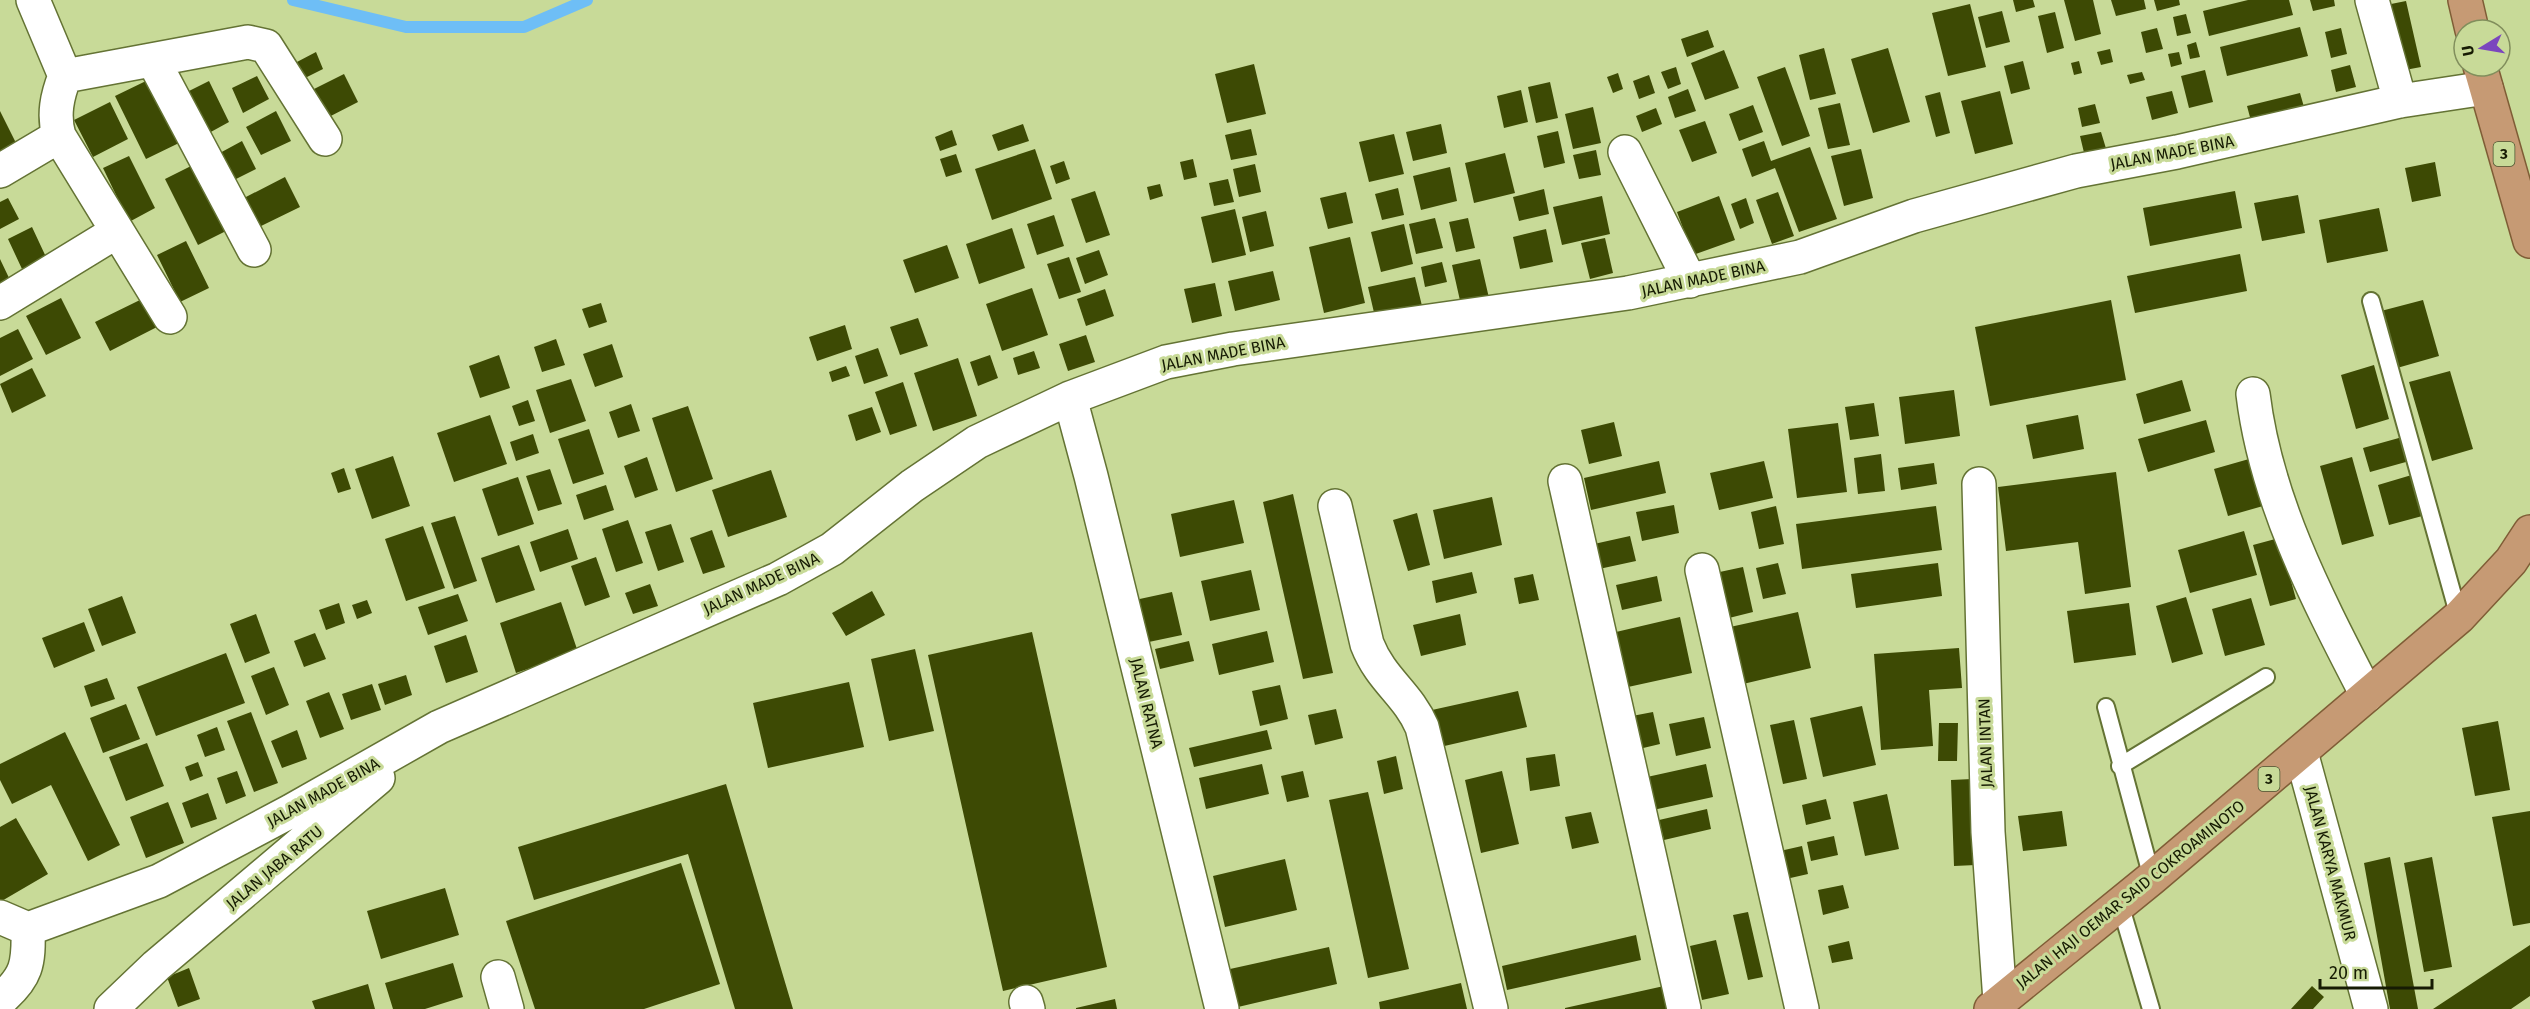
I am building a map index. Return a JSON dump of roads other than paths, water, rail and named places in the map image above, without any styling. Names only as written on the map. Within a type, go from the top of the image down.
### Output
[{"type":"highway","points":[[2465,0],[2469,18]]},
{"type":"highway","name":"3","points":[[2483,78],[2530,241]]},
{"type":"highway","name":"JALAN HAJI OEMAR SAID COKROAMINOTO","points":[[1995,1005],[2152,878],[2459,617],[2511,561],[2530,532]]},
{"type":"street","points":[[33,0],[65,76],[56,111],[55,122],[59,136],[170,317]]},
{"type":"street","points":[[2372,0],[2400,101]]},
{"type":"street","points":[[65,76],[248,42],[266,46],[325,139]]},
{"type":"street","points":[[153,60],[254,250]]},
{"type":"street","name":"JALAN MADE BINA","points":[[14,923],[159,881],[291,811],[439,727],[778,579],[832,549],[912,486],[977,442],[1070,398],[1166,362],[1233,349],[1628,293],[1690,281],[1800,257],[1914,216],[2065,174],[2177,152],[2400,101],[2480,78]]},
{"type":"street","points":[[0,171],[59,136]]},
{"type":"street","points":[[1625,152],[1690,281]]},
{"type":"street","points":[[0,303],[116,232]]},
{"type":"street","points":[[2253,394],[2258,435],[2276,499],[2322,609],[2367,695]]},
{"type":"street","name":"JALAN RATNA","points":[[1070,398],[1092,476],[1222,1009]]},
{"type":"street","points":[[1565,482],[1684,1009]]},
{"type":"street","name":"JALAN INTAN","points":[[1979,484],[1995,1005]]},
{"type":"street","points":[[1335,506],[1367,644],[1375,664],[1414,709],[1422,728],[1491,1009]]},
{"type":"street","points":[[1702,570],[1803,1009]]},
{"type":"street","name":"JALAN JABA RATU","points":[[111,1009],[156,966],[439,727]]},
{"type":"street","name":"JALAN KARYA MAKMUR","points":[[2301,752],[2371,1009]]},
{"type":"street","points":[[0,1000],[17,986],[25,972],[29,956],[14,923]]},
{"type":"street","points":[[498,977],[507,1009]]},
{"type":"lane","points":[[2371,301],[2459,617]]},
{"type":"lane","points":[[2120,766],[2266,677]]},
{"type":"lane","points":[[2106,706],[2120,766],[2152,878]]},
{"type":"lane","points":[[2120,904],[2151,1009]]},
{"type":"waterway","points":[[293,0],[406,27],[524,27],[587,0]]}]
